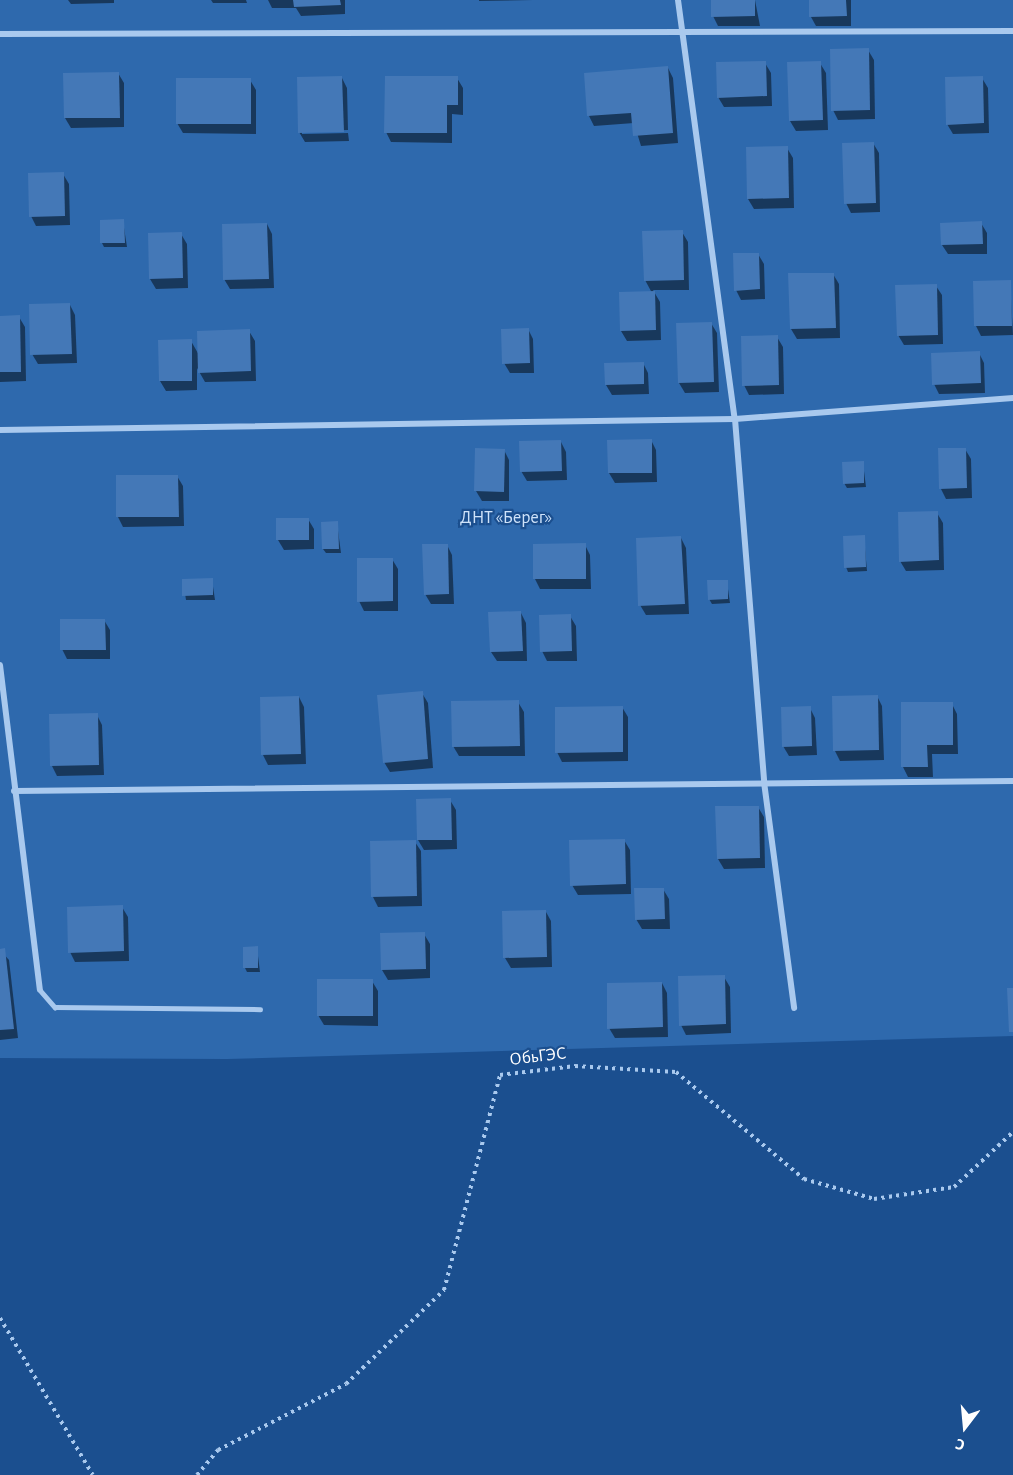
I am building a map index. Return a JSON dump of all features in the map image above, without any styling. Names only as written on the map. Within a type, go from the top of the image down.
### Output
[{"type":"street","points":[[678,0],[735,419],[764,782],[794,1008]]},
{"type":"street","points":[[0,34],[1013,31]]},
{"type":"street","points":[[0,430],[735,419],[1013,398]]},
{"type":"street","points":[[0,665],[40,990]]},
{"type":"street","points":[[14,791],[1013,781]]},
{"type":"lane","points":[[40,990],[55,1007],[260,1009]]},
{"type":"path","name":"ОбьГЭС","points":[[197,1475],[218,1450],[346,1384],[444,1290],[500,1075],[575,1065],[676,1072],[804,1179],[874,1199],[954,1186],[1013,1132]]},
{"type":"path","points":[[0,1318],[93,1475]]},
{"type":"green space","name":"ДНТ «Берег»","points":[[0,0],[1013,0],[1013,1036],[227,1059],[0,1058]]},
{"type":"building","points":[[293,0],[340,0],[341,5],[294,7]]},
{"type":"building","points":[[711,0],[755,0],[755,16],[711,17]]},
{"type":"building","points":[[809,0],[846,0],[847,16],[809,17]]},
{"type":"building","points":[[869,48],[870,110],[831,111],[830,49]]},
{"type":"building","points":[[766,61],[767,96],[717,98],[716,62]]},
{"type":"building","points":[[821,61],[823,120],[789,121],[787,62]]},
{"type":"building","points":[[668,66],[673,133],[633,136],[631,113],[587,116],[584,73]]},
{"type":"building","points":[[119,72],[120,118],[64,118],[63,73]]},
{"type":"building","points":[[342,76],[344,132],[298,133],[297,77]]},
{"type":"building","points":[[385,76],[458,76],[458,105],[447,105],[447,133],[384,133]]},
{"type":"building","points":[[983,76],[984,123],[946,125],[945,77]]},
{"type":"building","points":[[176,78],[251,78],[251,124],[176,124]]},
{"type":"building","points":[[874,142],[876,203],[844,204],[842,143]]},
{"type":"building","points":[[788,146],[789,198],[747,199],[746,147]]},
{"type":"building","points":[[64,172],[65,216],[29,217],[28,173]]},
{"type":"building","points":[[124,219],[125,243],[100,243],[100,220]]},
{"type":"building","points":[[982,221],[983,244],[941,245],[940,223]]},
{"type":"building","points":[[267,223],[269,279],[223,280],[222,224]]},
{"type":"building","points":[[683,230],[684,280],[644,281],[642,231]]},
{"type":"building","points":[[182,232],[183,278],[149,279],[148,233]]},
{"type":"building","points":[[733,253],[759,253],[760,289],[734,291]]},
{"type":"building","points":[[788,273],[834,273],[836,328],[790,329]]},
{"type":"building","points":[[1011,280],[1012,326],[974,326],[973,281]]},
{"type":"building","points":[[937,284],[938,335],[897,336],[895,285]]},
{"type":"building","points":[[655,291],[656,330],[620,331],[619,292]]},
{"type":"building","points":[[70,303],[72,354],[30,355],[29,304]]},
{"type":"building","points":[[20,315],[21,372],[0,372],[0,316]]},
{"type":"building","points":[[712,322],[714,382],[678,383],[676,323]]},
{"type":"building","points":[[529,328],[530,363],[502,364],[501,329]]},
{"type":"building","points":[[250,329],[251,371],[198,373],[197,331]]},
{"type":"building","points":[[778,335],[779,385],[742,386],[741,336]]},
{"type":"building","points":[[192,339],[192,381],[159,381],[158,340]]},
{"type":"building","points":[[980,351],[981,383],[932,385],[931,353]]},
{"type":"building","points":[[644,362],[644,384],[605,385],[604,363]]},
{"type":"building","points":[[652,439],[652,473],[608,473],[607,440]]},
{"type":"building","points":[[561,440],[562,471],[520,472],[519,441]]},
{"type":"building","points":[[475,448],[505,449],[504,492],[474,491]]},
{"type":"building","points":[[938,448],[966,448],[967,488],[939,489]]},
{"type":"building","points":[[864,461],[864,483],[843,484],[842,462]]},
{"type":"building","points":[[116,475],[178,475],[179,517],[116,517]]},
{"type":"building","points":[[938,511],[939,560],[899,562],[898,512]]},
{"type":"building","points":[[276,518],[309,518],[309,540],[276,540]]},
{"type":"building","points":[[338,521],[339,549],[322,549],[321,522]]},
{"type":"building","points":[[865,535],[866,567],[844,568],[843,536]]},
{"type":"building","points":[[681,536],[685,604],[638,606],[636,538]]},
{"type":"building","points":[[586,543],[586,579],[533,579],[533,544]]},
{"type":"building","points":[[422,544],[448,544],[449,594],[424,595]]},
{"type":"building","points":[[357,558],[393,558],[393,601],[357,602]]},
{"type":"building","points":[[213,578],[213,595],[182,596],[182,579]]},
{"type":"building","points":[[707,580],[728,580],[728,599],[708,600]]},
{"type":"building","points":[[521,611],[523,651],[490,652],[488,612]]},
{"type":"building","points":[[571,614],[572,651],[540,652],[539,615]]},
{"type":"building","points":[[60,619],[105,619],[106,650],[60,650]]},
{"type":"building","points":[[423,691],[428,759],[383,763],[377,695]]},
{"type":"building","points":[[878,695],[879,750],[833,751],[832,696]]},
{"type":"building","points":[[299,696],[301,754],[261,755],[260,697]]},
{"type":"building","points":[[519,700],[520,746],[452,747],[451,701]]},
{"type":"building","points":[[901,702],[953,702],[953,745],[927,745],[928,767],[901,767]]},
{"type":"building","points":[[623,706],[623,752],[555,753],[555,707]]},
{"type":"building","points":[[811,706],[812,746],[782,747],[781,707]]},
{"type":"building","points":[[98,713],[99,765],[50,766],[49,714]]},
{"type":"building","points":[[451,798],[452,840],[417,840],[416,799]]},
{"type":"building","points":[[715,806],[759,806],[760,858],[717,859]]},
{"type":"building","points":[[625,839],[626,884],[570,886],[569,840]]},
{"type":"building","points":[[416,840],[417,896],[371,897],[370,841]]},
{"type":"building","points":[[634,888],[664,888],[665,919],[635,920]]},
{"type":"building","points":[[123,905],[124,951],[68,953],[67,907]]},
{"type":"building","points":[[546,910],[547,957],[503,958],[502,911]]},
{"type":"building","points":[[425,932],[426,969],[381,970],[380,933]]},
{"type":"building","points":[[258,946],[258,968],[243,968],[243,947]]},
{"type":"building","points":[[5,948],[14,1029],[0,1030],[0,949]]},
{"type":"building","points":[[725,975],[726,1024],[679,1026],[678,976]]},
{"type":"building","points":[[317,979],[373,979],[373,1016],[317,1016]]},
{"type":"building","points":[[662,982],[663,1027],[607,1029],[607,983]]},
{"type":"building","points":[[1007,988],[1013,988],[1013,1032],[1009,1032]]}]
